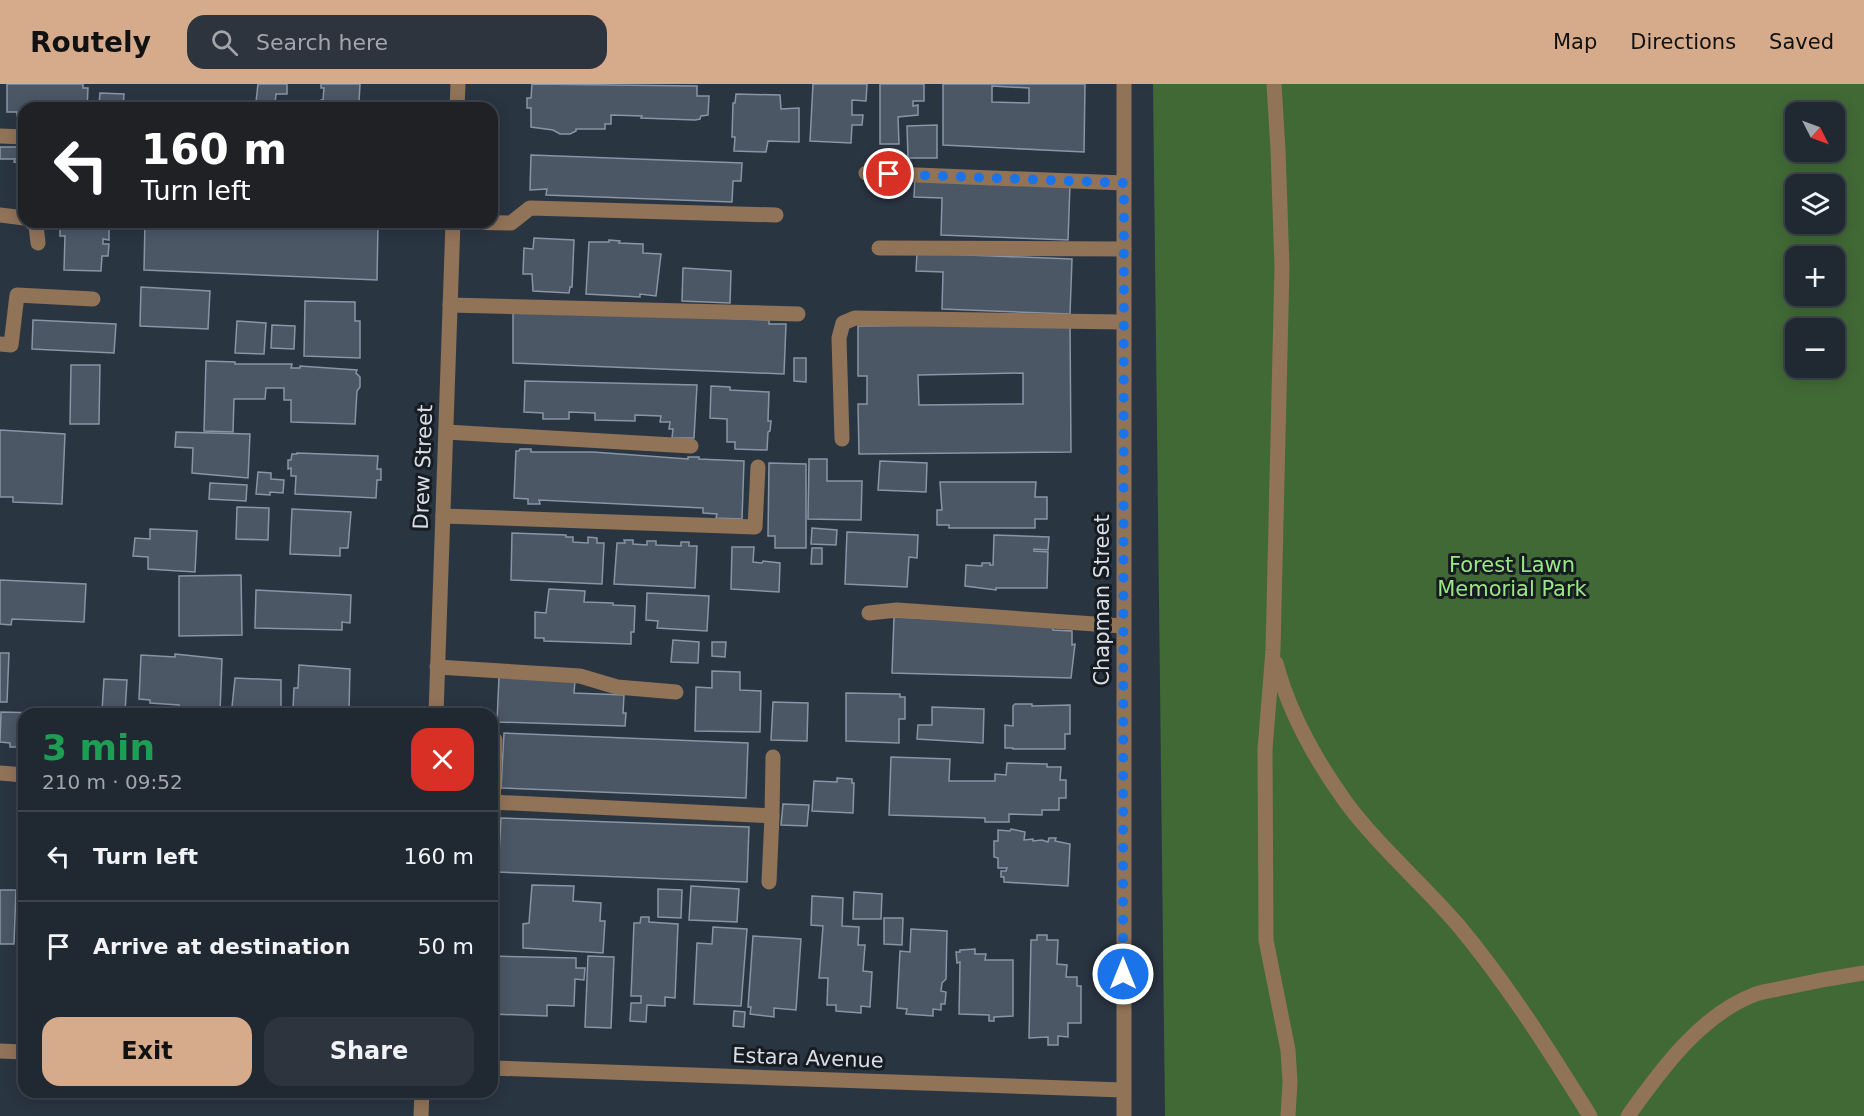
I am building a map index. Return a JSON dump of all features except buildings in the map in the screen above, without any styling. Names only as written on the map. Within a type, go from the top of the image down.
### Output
[{"type":"street","points":[[457,102],[458,84]]},
{"type":"street","name":"Chapman Street","points":[[1124,84],[1124,1116]]},
{"type":"street","points":[[1274,84],[1282,267],[1273,650],[1265,749],[1266,940],[1288,1050],[1290,1082],[1288,1116]]},
{"type":"street","points":[[0,136],[18,137]]},
{"type":"street","points":[[866,173],[1124,183]]},
{"type":"street","points":[[498,223],[511,223],[530,208],[776,215]]},
{"type":"street","points":[[0,215],[18,217]]},
{"type":"street","points":[[36,228],[39,243]]},
{"type":"street","name":"Drew Street","points":[[436,708],[453,228]]},
{"type":"street","points":[[879,248],[1124,249]]},
{"type":"street","points":[[0,344],[11,345],[17,295],[93,299]]},
{"type":"street","points":[[450,305],[798,315]]},
{"type":"street","points":[[842,439],[839,338],[843,323],[855,318],[1123,322]]},
{"type":"street","points":[[446,432],[691,446]]},
{"type":"street","points":[[443,516],[755,527],[758,467]]},
{"type":"street","points":[[869,613],[897,610],[1123,626]]},
{"type":"street","points":[[1273,650],[1293,714],[1317,758],[1345,801],[1457,924],[1498,975],[1590,1116]]},
{"type":"street","points":[[437,667],[580,676],[617,687],[676,692]]},
{"type":"street","points":[[769,882],[773,757]]},
{"type":"street","points":[[0,773],[18,774]]},
{"type":"street","points":[[498,802],[772,816]]},
{"type":"street","points":[[1628,1116],[1660,1071],[1698,1032],[1726,1010],[1756,994],[1864,973]]},
{"type":"street","points":[[0,1051],[18,1052]]},
{"type":"street","name":"Estara Avenue","points":[[498,1068],[1123,1090]]},
{"type":"street","points":[[421,1116],[422,1098]]},
{"type":"green space","name":"Forest Lawn Memorial Park","points":[[1153,84],[1864,84],[1864,1116],[1165,1116]]},
{"type":"route","points":[[889,174],[1124,183],[1123,974]]}]
